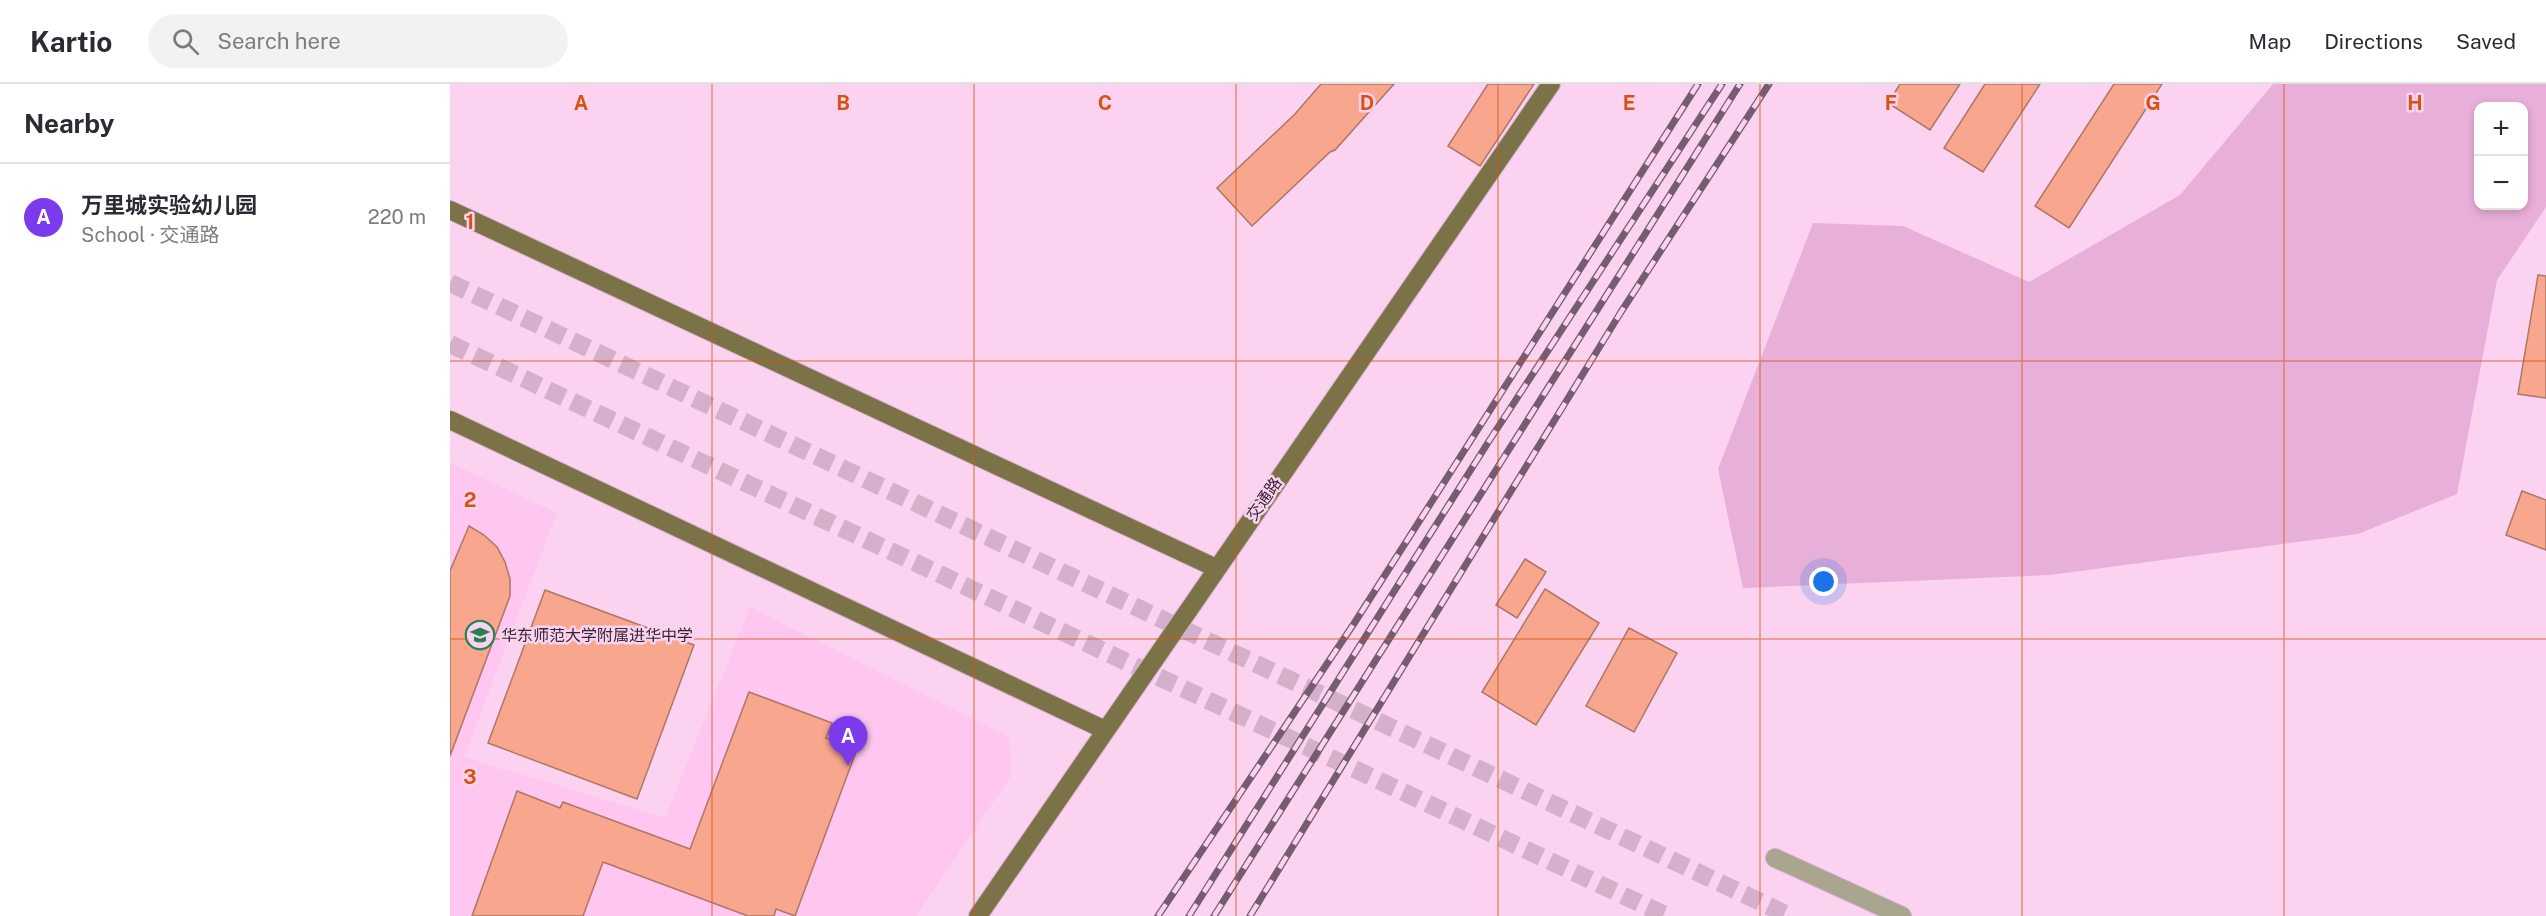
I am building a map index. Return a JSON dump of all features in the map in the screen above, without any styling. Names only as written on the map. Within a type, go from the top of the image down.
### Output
[{"type":"main road","name":"交通路","points":[[978,916],[1551,84]]},
{"type":"main road","points":[[450,210],[1216,568]]},
{"type":"main road","points":[[450,420],[1105,730]]},
{"type":"street","points":[[1775,858],[1902,916]]},
{"type":"shaded area","points":[[2273,84],[2546,84],[2546,207],[2497,280],[2457,494],[2358,534],[2050,575],[1743,588],[1718,469],[1813,223],[1903,226],[2029,282],[2180,195]]},
{"type":"shaded area","points":[[450,463],[557,513],[464,757],[665,818],[750,607],[1009,737],[1011,776],[916,916],[450,916]]},
{"type":"building","points":[[1321,84],[1394,84],[1335,150],[1330,152],[1252,226],[1217,188],[1295,114]]},
{"type":"building","points":[[1488,84],[1534,84],[1480,166],[1448,146]]},
{"type":"building","points":[[1900,84],[1960,84],[1930,130],[1888,103]]},
{"type":"building","points":[[1985,84],[2040,84],[1983,172],[1944,148]]},
{"type":"building","points":[[2114,84],[2162,84],[2069,228],[2035,206]]},
{"type":"building","points":[[2538,275],[2546,276],[2546,398],[2518,394]]},
{"type":"building","points":[[2522,491],[2546,500],[2546,550],[2506,535]]},
{"type":"building","points":[[469,526],[484,535],[497,547],[510,579],[510,596],[450,756],[450,571]]},
{"type":"building","points":[[1525,559],[1546,572],[1517,618],[1496,605]]},
{"type":"building","points":[[1545,589],[1599,623],[1536,725],[1482,692]]},
{"type":"building","points":[[545,590],[694,645],[637,799],[488,743]]},
{"type":"building","points":[[1629,628],[1677,653],[1634,732],[1586,706]]},
{"type":"building","points":[[749,692],[832,723],[826,738],[857,749],[795,916],[776,909],[774,916],[748,916],[603,862],[583,916],[472,916],[517,791],[560,808],[563,802],[690,849]]},
{"type":"tunnel","points":[[450,283],[1790,916]]},
{"type":"tunnel","points":[[450,344],[1667,916]]},
{"type":"railway","points":[[1158,916],[1355,622],[1698,84]]},
{"type":"railway","points":[[1189,916],[1489,441],[1722,84]]},
{"type":"railway","points":[[1214,916],[1740,84]]},
{"type":"railway","points":[[1250,916],[1621,312],[1769,84]]},
{"type":"place","name":"华东师范大学附属进华中学","points":[[480,635]]},
{"type":"place","name":"万里城实验幼儿园","points":[[848,766]]}]
